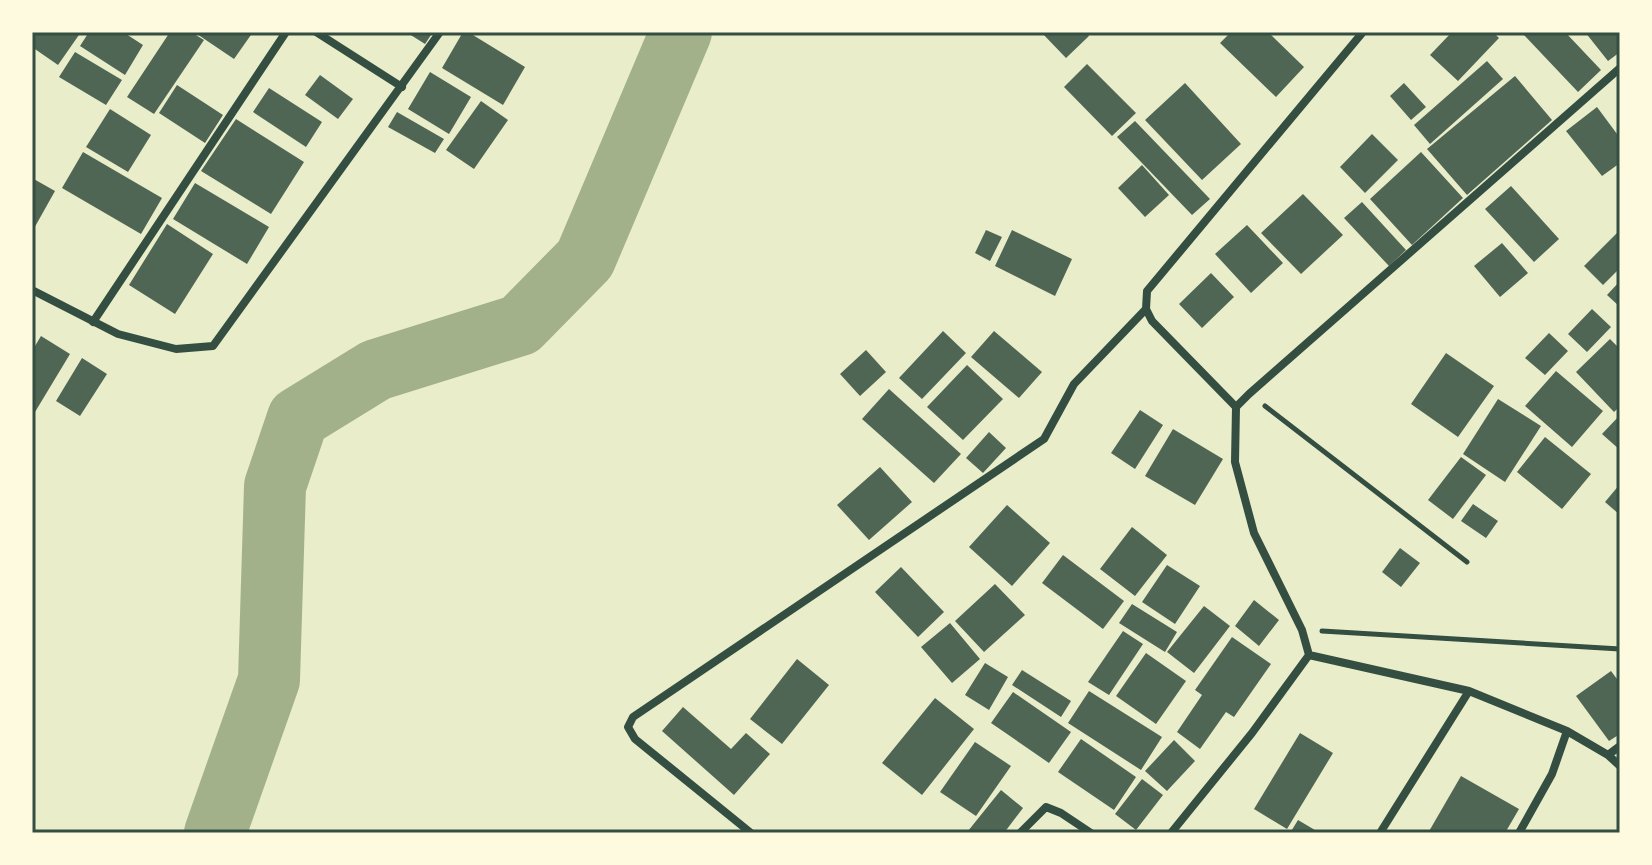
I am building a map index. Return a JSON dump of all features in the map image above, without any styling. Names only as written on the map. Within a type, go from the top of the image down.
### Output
[{"type":"street","points":[[93,322],[286,32]]},
{"type":"street","points":[[316,32],[402,87]]},
{"type":"street","points":[[32,290],[118,334],[176,349],[213,346],[440,32]]},
{"type":"street","points":[[1236,407],[1152,321],[1146,309],[1147,291],[1363,32]]},
{"type":"street","points":[[1309,655],[1302,630],[1254,533],[1235,462],[1236,407],[1620,68]]},
{"type":"street","points":[[751,833],[635,739],[628,727],[633,717],[1044,439],[1074,384],[1146,309]]},
{"type":"street","points":[[1309,655],[1469,691],[1567,731],[1608,755],[1620,766]]},
{"type":"street","points":[[1171,833],[1252,733],[1309,655]]},
{"type":"street","points":[[1380,833],[1469,691]]},
{"type":"street","points":[[1519,833],[1552,774],[1567,731]]},
{"type":"street","points":[[1608,755],[1620,746]]},
{"type":"street","points":[[1020,833],[1046,807],[1091,833]]},
{"type":"path","points":[[1249,394],[1467,562]]},
{"type":"path","points":[[1302,630],[1620,649]]},
{"type":"building","points":[[32,32],[81,32],[58,65],[32,47]]},
{"type":"building","points":[[89,32],[123,32],[143,45],[125,75],[80,46]]},
{"type":"building","points":[[170,32],[191,32],[204,40],[154,114],[127,97]]},
{"type":"building","points":[[194,32],[253,32],[234,59]]},
{"type":"building","points":[[406,32],[433,32],[425,44]]},
{"type":"building","points":[[463,32],[468,32],[525,67],[503,105],[442,68]]},
{"type":"building","points":[[1041,32],[1086,32],[1089,36],[1066,58]]},
{"type":"building","points":[[1231,32],[1268,32],[1304,67],[1276,97],[1220,43]]},
{"type":"building","points":[[1452,32],[1493,32],[1499,38],[1458,81],[1430,55]]},
{"type":"building","points":[[1524,32],[1565,32],[1601,70],[1578,92]]},
{"type":"building","points":[[1585,32],[1620,32],[1620,52],[1608,61]]},
{"type":"building","points":[[75,52],[122,80],[106,105],[59,77]]},
{"type":"building","points":[[1487,61],[1503,79],[1430,144],[1414,125]]},
{"type":"building","points":[[1087,64],[1136,113],[1112,136],[1064,87]]},
{"type":"building","points":[[430,72],[471,97],[449,134],[408,109]]},
{"type":"building","points":[[320,75],[353,99],[338,119],[305,95]]},
{"type":"building","points":[[1515,76],[1552,120],[1467,195],[1427,149]]},
{"type":"building","points":[[1185,83],[1241,144],[1202,180],[1145,120]]},
{"type":"building","points":[[1404,83],[1426,107],[1411,120],[1390,96]]},
{"type":"building","points":[[177,85],[223,115],[205,143],[159,113]]},
{"type":"building","points":[[269,88],[322,122],[306,147],[253,112]]},
{"type":"building","points":[[481,101],[508,120],[474,169],[446,150]]},
{"type":"building","points":[[1597,107],[1620,138],[1620,163],[1602,176],[1566,131]]},
{"type":"building","points":[[110,109],[151,135],[128,172],[86,147]]},
{"type":"building","points":[[397,112],[444,139],[435,153],[388,127]]},
{"type":"building","points":[[236,119],[304,162],[271,214],[201,171]]},
{"type":"building","points":[[1135,121],[1210,199],[1192,215],[1117,137]]},
{"type":"building","points":[[1372,134],[1398,160],[1365,193],[1340,167]]},
{"type":"building","points":[[83,152],[162,198],[141,234],[62,188]]},
{"type":"building","points":[[1421,152],[1463,198],[1412,245],[1370,199]]},
{"type":"building","points":[[1142,165],[1169,195],[1145,217],[1118,188]]},
{"type":"building","points":[[32,178],[55,191],[32,232]]},
{"type":"building","points":[[195,183],[269,227],[247,264],[173,219]]},
{"type":"building","points":[[1511,186],[1559,239],[1534,262],[1485,209]]},
{"type":"building","points":[[1303,194],[1343,235],[1301,274],[1261,233]]},
{"type":"building","points":[[1362,202],[1406,250],[1389,266],[1344,218]]},
{"type":"building","points":[[167,224],[213,254],[175,314],[129,285]]},
{"type":"building","points":[[1247,225],[1283,263],[1251,293],[1215,254]]},
{"type":"building","points":[[986,230],[1002,237],[990,261],[975,253]]},
{"type":"building","points":[[1012,230],[1072,259],[1055,296],[995,266]]},
{"type":"building","points":[[1620,230],[1620,268],[1603,285],[1584,266]]},
{"type":"building","points":[[1502,243],[1528,273],[1500,297],[1474,266]]},
{"type":"building","points":[[1211,273],[1234,297],[1202,328],[1179,304]]},
{"type":"building","points":[[1620,281],[1620,307],[1607,295]]},
{"type":"building","points":[[1592,309],[1611,327],[1587,352],[1568,334]]},
{"type":"building","points":[[943,331],[966,353],[922,399],[899,378]]},
{"type":"building","points":[[994,331],[1042,372],[1019,398],[971,357]]},
{"type":"building","points":[[1549,333],[1568,351],[1545,375],[1525,358]]},
{"type":"building","points":[[41,336],[70,354],[32,417],[32,351]]},
{"type":"building","points":[[1610,339],[1620,349],[1620,406],[1614,412],[1576,372]]},
{"type":"building","points":[[866,350],[886,372],[860,396],[840,374]]},
{"type":"building","points":[[1446,353],[1494,386],[1458,437],[1411,404]]},
{"type":"building","points":[[82,358],[107,374],[80,416],[56,401]]},
{"type":"building","points":[[967,365],[1003,399],[963,440],[927,407]]},
{"type":"building","points":[[1556,371],[1603,411],[1572,447],[1525,406]]},
{"type":"building","points":[[889,389],[961,454],[934,483],[862,419]]},
{"type":"building","points":[[1498,399],[1541,426],[1505,482],[1463,454]]},
{"type":"building","points":[[1140,410],[1163,425],[1135,469],[1111,453]]},
{"type":"building","points":[[1620,415],[1620,450],[1602,434]]},
{"type":"building","points":[[1173,429],[1223,459],[1195,505],[1145,476]]},
{"type":"building","points":[[989,432],[1006,448],[983,473],[966,458]]},
{"type":"building","points":[[1545,437],[1591,474],[1562,509],[1517,472]]},
{"type":"building","points":[[1461,457],[1486,475],[1453,519],[1428,500]]},
{"type":"building","points":[[880,467],[912,502],[869,540],[837,505]]},
{"type":"building","points":[[1620,484],[1620,515],[1605,502]]},
{"type":"building","points":[[1473,504],[1498,521],[1486,538],[1461,521]]},
{"type":"building","points":[[1007,505],[1050,543],[1012,586],[969,547]]},
{"type":"building","points":[[1132,527],[1167,555],[1135,596],[1100,569]]},
{"type":"building","points":[[1400,548],[1420,563],[1401,587],[1382,572]]},
{"type":"building","points":[[1063,555],[1124,601],[1103,629],[1042,583]]},
{"type":"building","points":[[1167,565],[1200,586],[1175,624],[1142,602]]},
{"type":"building","points":[[901,567],[944,612],[918,637],[875,592]]},
{"type":"building","points":[[995,584],[1025,615],[984,652],[955,621]]},
{"type":"building","points":[[1254,600],[1279,620],[1259,646],[1235,626]]},
{"type":"building","points":[[1132,604],[1177,632],[1165,652],[1119,623]]},
{"type":"building","points":[[1204,606],[1230,626],[1194,673],[1167,652]]},
{"type":"building","points":[[950,623],[980,659],[952,683],[921,647]]},
{"type":"building","points":[[1123,631],[1143,644],[1109,695],[1088,682]]},
{"type":"building","points":[[1232,637],[1271,664],[1234,717],[1226,712],[1200,749],[1177,732],[1202,695],[1195,690]]},
{"type":"building","points":[[1146,653],[1186,681],[1156,724],[1116,696]]},
{"type":"building","points":[[797,659],[829,685],[782,744],[750,719]]},
{"type":"building","points":[[985,663],[1008,677],[989,710],[965,695]]},
{"type":"building","points":[[1022,670],[1071,701],[1061,717],[1012,685]]},
{"type":"building","points":[[1611,671],[1620,683],[1620,734],[1609,741],[1576,696]]},
{"type":"building","points":[[1089,691],[1162,737],[1141,770],[1068,723]]},
{"type":"building","points":[[1013,692],[1071,732],[1049,763],[991,723]]},
{"type":"building","points":[[935,698],[974,729],[922,795],[882,763]]},
{"type":"building","points":[[683,707],[731,749],[746,733],[770,754],[734,795],[662,731]]},
{"type":"building","points":[[1300,733],[1333,753],[1287,829],[1254,809]]},
{"type":"building","points":[[1081,739],[1136,777],[1114,810],[1058,772]]},
{"type":"building","points":[[1174,740],[1195,761],[1167,791],[1145,771]]},
{"type":"building","points":[[975,742],[1011,766],[976,816],[940,792]]},
{"type":"building","points":[[1461,776],[1519,809],[1505,833],[1428,833]]},
{"type":"building","points":[[1142,779],[1163,795],[1136,830],[1115,814]]},
{"type":"building","points":[[1001,790],[1023,808],[1004,833],[968,831]]},
{"type":"building","points":[[1298,820],[1320,833],[1290,833]]},
{"type":"waterway","points":[[215,833],[269,680],[275,486],[298,418],[376,370],[520,325],[585,259],[681,32]]}]
